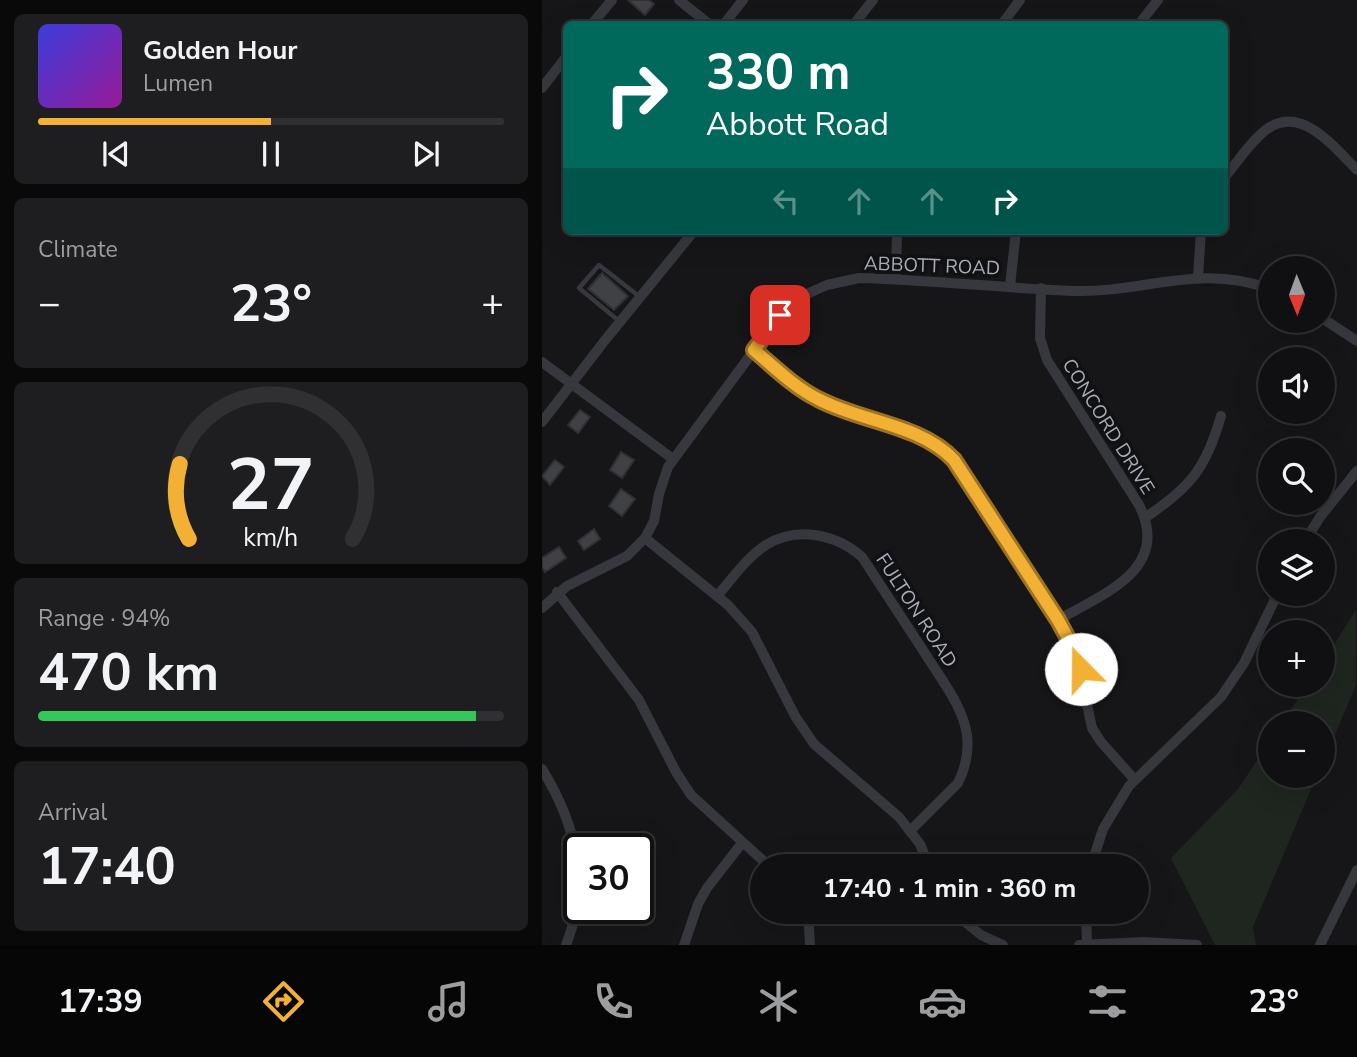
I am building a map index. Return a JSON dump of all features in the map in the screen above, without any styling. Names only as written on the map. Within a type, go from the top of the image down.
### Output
[{"type":"street","points":[[594,21],[612,0]]},
{"type":"street","points":[[678,0],[705,21]]},
{"type":"street","points":[[726,21],[743,0]]},
{"type":"street","points":[[856,21],[873,0]]},
{"type":"street","points":[[1004,21],[1020,0]]},
{"type":"street","points":[[1141,21],[1158,0]]},
{"type":"street","points":[[542,88],[563,61]]},
{"type":"street","points":[[1228,173],[1258,136],[1270,126],[1282,121],[1297,122],[1313,128],[1356,170]]},
{"type":"street","points":[[542,422],[691,235]]},
{"type":"street","points":[[896,279],[897,235]]},
{"type":"street","points":[[1010,286],[1016,235]]},
{"type":"street","points":[[1198,277],[1201,235]]},
{"type":"street","name":"ABBOTT ROAD","points":[[645,538],[654,521],[659,494],[673,459],[780,315],[809,293],[827,285],[859,278],[1075,291],[1198,277],[1240,279],[1258,285]]},
{"type":"street","name":"CONCORD DRIVE","points":[[1041,288],[1040,338],[1047,360],[1146,517],[1146,553],[1131,576],[1058,620]]},
{"type":"street","points":[[1335,327],[1356,341]]},
{"type":"street","points":[[754,350],[793,383],[817,399],[935,443],[954,460],[1058,620],[1076,653],[1092,728],[1101,742],[1135,779]]},
{"type":"street","points":[[542,362],[673,459]]},
{"type":"street","points":[[1146,517],[1181,490],[1201,467],[1211,451],[1221,416]]},
{"type":"street","points":[[1312,529],[1356,471]]},
{"type":"street","name":"FULTON ROAD","points":[[716,596],[750,558],[766,545],[783,538],[810,534],[830,538],[853,549],[862,558],[959,709],[967,735],[967,754],[958,783],[910,831]]},
{"type":"street","points":[[542,608],[557,592],[627,556],[645,538],[728,605],[752,632],[795,716],[814,744],[899,817],[924,854]]},
{"type":"street","points":[[557,592],[639,699],[676,772],[691,795],[755,854]]},
{"type":"street","points":[[1095,854],[1103,829],[1135,779],[1221,697],[1244,663],[1272,606]]},
{"type":"street","points":[[542,769],[559,796],[575,847],[578,905],[566,945]]},
{"type":"street","points":[[684,945],[698,904],[707,888],[742,843]]},
{"type":"street","points":[[1320,945],[1356,870]]},
{"type":"street","points":[[809,924],[810,945]]},
{"type":"street","points":[[968,924],[981,935],[1003,945]]},
{"type":"street","points":[[1086,924],[1087,944]]},
{"type":"street","points":[[973,945],[981,935]]},
{"type":"street","points":[[1079,945],[1144,942],[1197,945]]},
{"type":"lane","points":[[620,322],[579,288],[599,265],[641,297]]},
{"type":"shaded area","points":[[1356,610],[1356,685],[1335,735],[1335,711],[1290,711],[1299,697],[1335,697],[1335,643]]},
{"type":"shaded area","points":[[1258,759],[1258,788],[1312,788],[1253,927],[1256,945],[1215,945],[1171,858],[1238,789]]},
{"type":"building","points":[[628,0],[649,0],[654,4],[645,15]]},
{"type":"building","points":[[602,273],[628,296],[614,310],[588,289]]},
{"type":"building","points":[[580,410],[590,417],[578,433],[568,425]]},
{"type":"building","points":[[621,452],[634,460],[622,478],[610,470]]},
{"type":"building","points":[[555,460],[564,467],[550,485],[542,476]]},
{"type":"building","points":[[621,489],[635,499],[622,516],[609,506]]},
{"type":"building","points":[[594,529],[600,539],[584,550],[578,541]]},
{"type":"building","points":[[559,547],[566,558],[545,572],[542,558]]},
{"type":"route","points":[[780,315],[754,350],[793,383],[817,399],[935,443],[945,450],[1058,620],[1076,653],[1081,669]]}]
